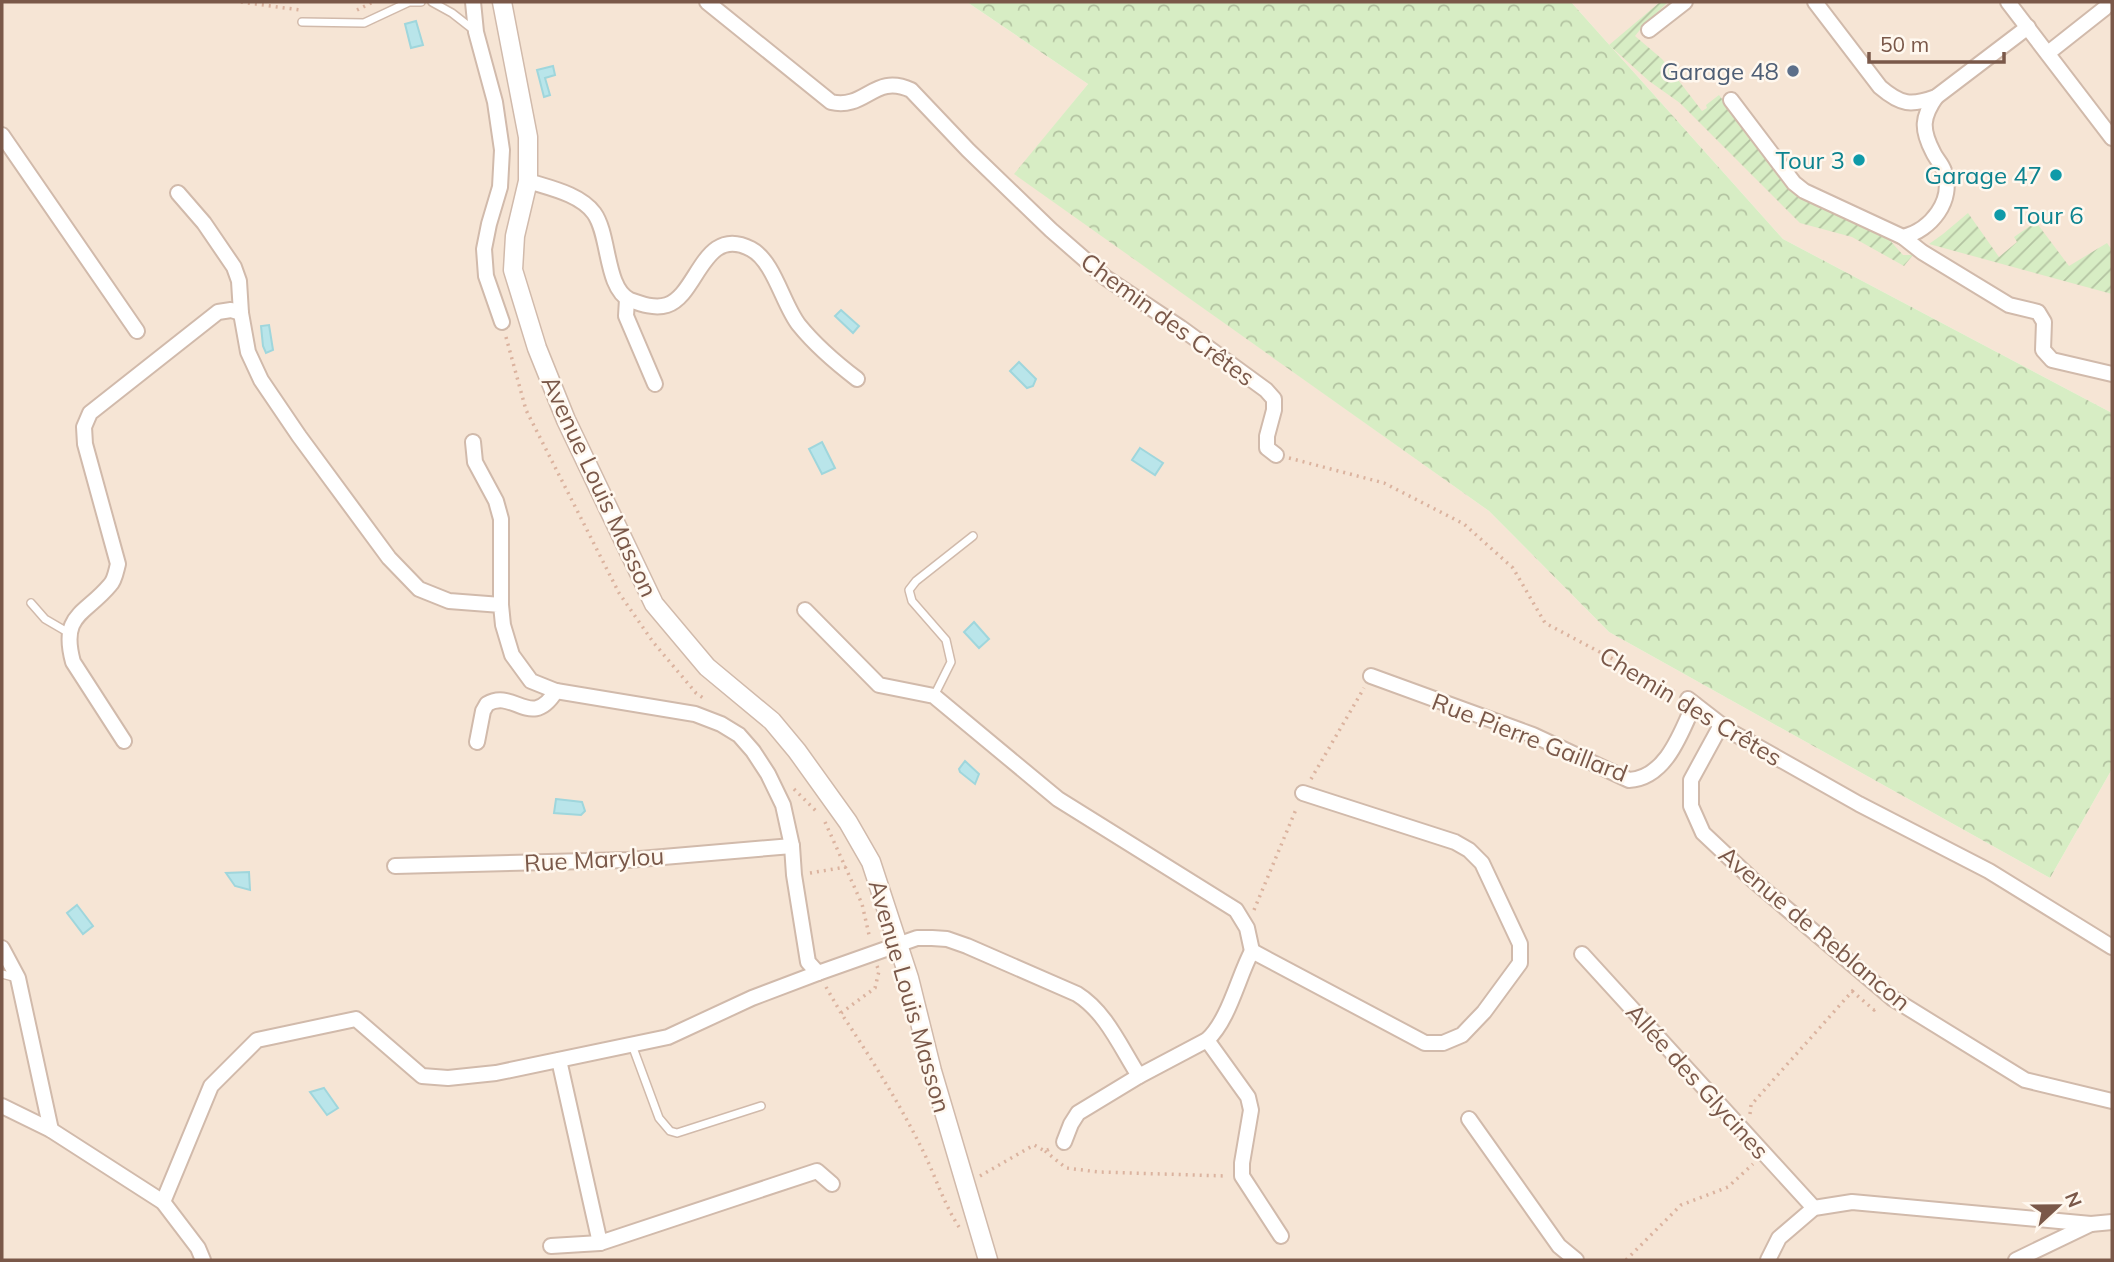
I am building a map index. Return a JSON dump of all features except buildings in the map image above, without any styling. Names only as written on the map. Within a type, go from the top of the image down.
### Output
[{"type":"street","points":[[473,2],[476,32],[495,103],[502,150],[500,187],[484,249],[486,276],[502,321]]},
{"type":"street","name":"Avenue Louis Masson","points":[[502,2],[528,137],[528,181],[515,236],[513,270],[537,348],[566,420],[654,604],[707,667],[772,721],[821,782],[871,862],[912,988],[932,1071],[988,1260]]},
{"type":"street","name":"Chemin des Crêtes","points":[[707,2],[831,102],[844,105],[881,86],[900,85],[911,90],[968,150],[1051,230],[1106,278],[1266,390],[1274,399],[1267,448],[1276,455]]},
{"type":"street","points":[[1649,30],[1685,2]]},
{"type":"street","points":[[1815,2],[1880,87],[1894,99],[1919,103],[1936,97]]},
{"type":"street","points":[[2008,2],[2112,138]]},
{"type":"street","points":[[2048,52],[2105,8]]},
{"type":"street","points":[[1903,237],[1912,235],[1932,221],[1946,195],[1943,168],[1931,147],[1925,125],[1926,111],[1936,97],[2028,27]]},
{"type":"street","points":[[1731,100],[1794,183],[1804,191],[1903,237],[1922,252],[2009,305],[2038,312],[2045,322],[2043,350],[2052,360],[2112,374]]},
{"type":"street","points":[[2,135],[136,331]]},
{"type":"street","points":[[528,181],[572,196],[593,212],[604,230],[615,282],[627,299],[654,307],[669,305],[687,288],[702,263],[717,248],[732,244],[751,249],[764,259],[798,324],[821,350],[858,379]]},
{"type":"street","points":[[178,193],[204,223],[234,267],[240,281],[241,313],[248,352],[261,380],[389,558],[419,589],[449,601],[500,605]]},
{"type":"street","points":[[627,299],[626,316],[654,384]]},
{"type":"street","points":[[124,741],[72,662],[69,648],[69,633],[74,620],[113,583],[118,564],[85,444],[84,427],[90,413],[218,312],[231,310],[241,313]]},
{"type":"street","points":[[473,442],[475,462],[496,501],[501,519],[500,605],[512,655],[531,681],[556,691],[695,713],[721,724],[739,736],[768,774],[783,804],[792,846],[808,962],[818,974]]},
{"type":"street","points":[[805,610],[879,684],[934,696],[1058,799],[1236,910],[1247,928],[1252,951],[1223,1018],[1207,1040],[1139,1076],[1078,1113],[1064,1142]]},
{"type":"street","name":"Rue Pierre Gaillard","points":[[1371,676],[1533,735],[1629,780],[1646,777],[1661,764],[1679,738],[1691,701]]},
{"type":"street","points":[[477,742],[487,704],[499,700],[535,709],[543,707],[556,691]]},
{"type":"street","name":"Chemin des Crêtes","points":[[1691,701],[1721,725],[1859,804],[1989,871],[2112,947]]},
{"type":"street","name":"Avenue de Reblancon","points":[[1721,725],[1691,780],[1691,806],[1703,833],[1754,881],[1892,998],[2025,1080],[2112,1101]]},
{"type":"street","points":[[1252,951],[1397,1029],[1426,1043],[1435,1044],[1452,1041],[1470,1028],[1485,1012],[1520,963],[1520,944],[1515,932],[1482,863],[1469,850],[1444,838],[1303,793]]},
{"type":"street","name":"Rue Marylou","points":[[395,866],[628,860],[792,846]]},
{"type":"street","points":[[163,1202],[211,1086],[257,1040],[356,1019],[422,1076],[448,1078],[496,1073],[668,1037],[752,998],[917,938],[947,939],[993,956],[1077,994],[1095,1007],[1139,1076]]},
{"type":"street","points":[[2,948],[18,978],[51,1130]]},
{"type":"street","name":"Allée des Glycines","points":[[1582,954],[1814,1208]]},
{"type":"street","points":[[1207,1040],[1248,1097],[1251,1110],[1242,1176],[1282,1236]]},
{"type":"street","points":[[559,1060],[600,1243]]},
{"type":"street","points":[[2,1106],[51,1130],[163,1202],[198,1248],[203,1260]]},
{"type":"street","points":[[1469,1119],[1559,1246],[1576,1260]]},
{"type":"street","points":[[551,1246],[600,1243],[817,1171],[832,1184]]},
{"type":"street","points":[[1769,1260],[1779,1238],[1814,1208],[1852,1202],[2091,1224],[2112,1222]]},
{"type":"street","points":[[2016,1260],[2091,1224]]},
{"type":"lane","points":[[302,22],[363,23],[410,2],[421,2]]},
{"type":"lane","points":[[432,2],[452,13],[476,32]]},
{"type":"lane","points":[[934,696],[951,662],[946,640],[912,601],[909,590],[916,581],[973,536]]},
{"type":"lane","points":[[31,604],[45,619],[69,633]]},
{"type":"lane","points":[[2,974],[18,978]]},
{"type":"lane","points":[[631,1045],[659,1118],[670,1131],[677,1133],[761,1106]]},
{"type":"path","name":"Chemin des Crêtes","points":[[1276,455],[1384,483],[1464,524],[1513,568],[1545,622],[1691,701]]},
{"type":"path","points":[[794,875],[846,867]]},
{"type":"path","points":[[841,1013],[876,988],[879,971],[874,953]]},
{"type":"path","points":[[818,974],[887,1084],[925,1154],[948,1209],[960,1230]]},
{"type":"path","points":[[1746,1134],[1751,1105],[1866,976]]},
{"type":"path","points":[[1045,1151],[1064,1142]]},
{"type":"path","points":[[965,1184],[1034,1145],[1066,1168],[1099,1172],[1242,1176]]},
{"type":"path","points":[[1626,1260],[1681,1205],[1728,1187],[1749,1168]]},
{"type":"shaded area","points":[[2,2],[967,2],[1088,84],[1015,174],[1489,511],[1609,632],[2050,878],[2112,769],[2112,1260],[2,1260]]},
{"type":"shaded area","points":[[1571,2],[2112,2],[2112,413],[1783,239]]},
{"type":"green space","points":[[967,2],[1571,2],[1783,239],[2112,413],[2112,769],[2050,878],[1609,632],[1489,511],[1014,174],[1088,84]]},
{"type":"green space","points":[[1660,2],[1668,2],[1635,36],[1662,59],[1702,111],[1719,95],[1782,178],[1795,191],[1810,202],[1886,236],[1903,255],[1913,255],[1904,266],[1852,237],[1800,223],[1680,103],[1649,81],[1609,45]]},
{"type":"green space","points":[[1968,213],[1999,257],[2017,242],[2014,237],[2036,222],[2069,266],[2107,243],[2112,250],[2112,294],[1929,244]]},
{"type":"water","points":[[416,21],[423,45],[411,48],[405,24]]},
{"type":"water","points":[[553,66],[555,75],[545,78],[550,95],[544,97],[537,70]]},
{"type":"water","points":[[841,310],[859,326],[853,333],[835,316]]},
{"type":"water","points":[[269,325],[273,350],[266,353],[261,326]]},
{"type":"water","points":[[1019,362],[1036,379],[1033,386],[1027,388],[1010,371]]},
{"type":"water","points":[[822,442],[835,468],[822,474],[809,449]]},
{"type":"water","points":[[1140,448],[1163,463],[1155,475],[1132,460]]},
{"type":"water","points":[[974,622],[989,639],[979,648],[964,632]]},
{"type":"water","points":[[965,761],[979,774],[975,784],[960,772],[959,769]]},
{"type":"water","points":[[556,799],[582,802],[585,811],[581,815],[554,813]]},
{"type":"water","points":[[249,872],[250,890],[235,886],[226,873]]},
{"type":"water","points":[[77,905],[93,926],[83,934],[67,913]]},
{"type":"water","points":[[324,1088],[338,1108],[327,1115],[310,1092]]},
{"type":"place","name":"Garage 48","points":[[1793,71]]},
{"type":"place","name":"Tour 3","points":[[1859,160]]},
{"type":"place","name":"Garage 47","points":[[2056,175]]},
{"type":"place","name":"Tour 6","points":[[2000,215]]}]
